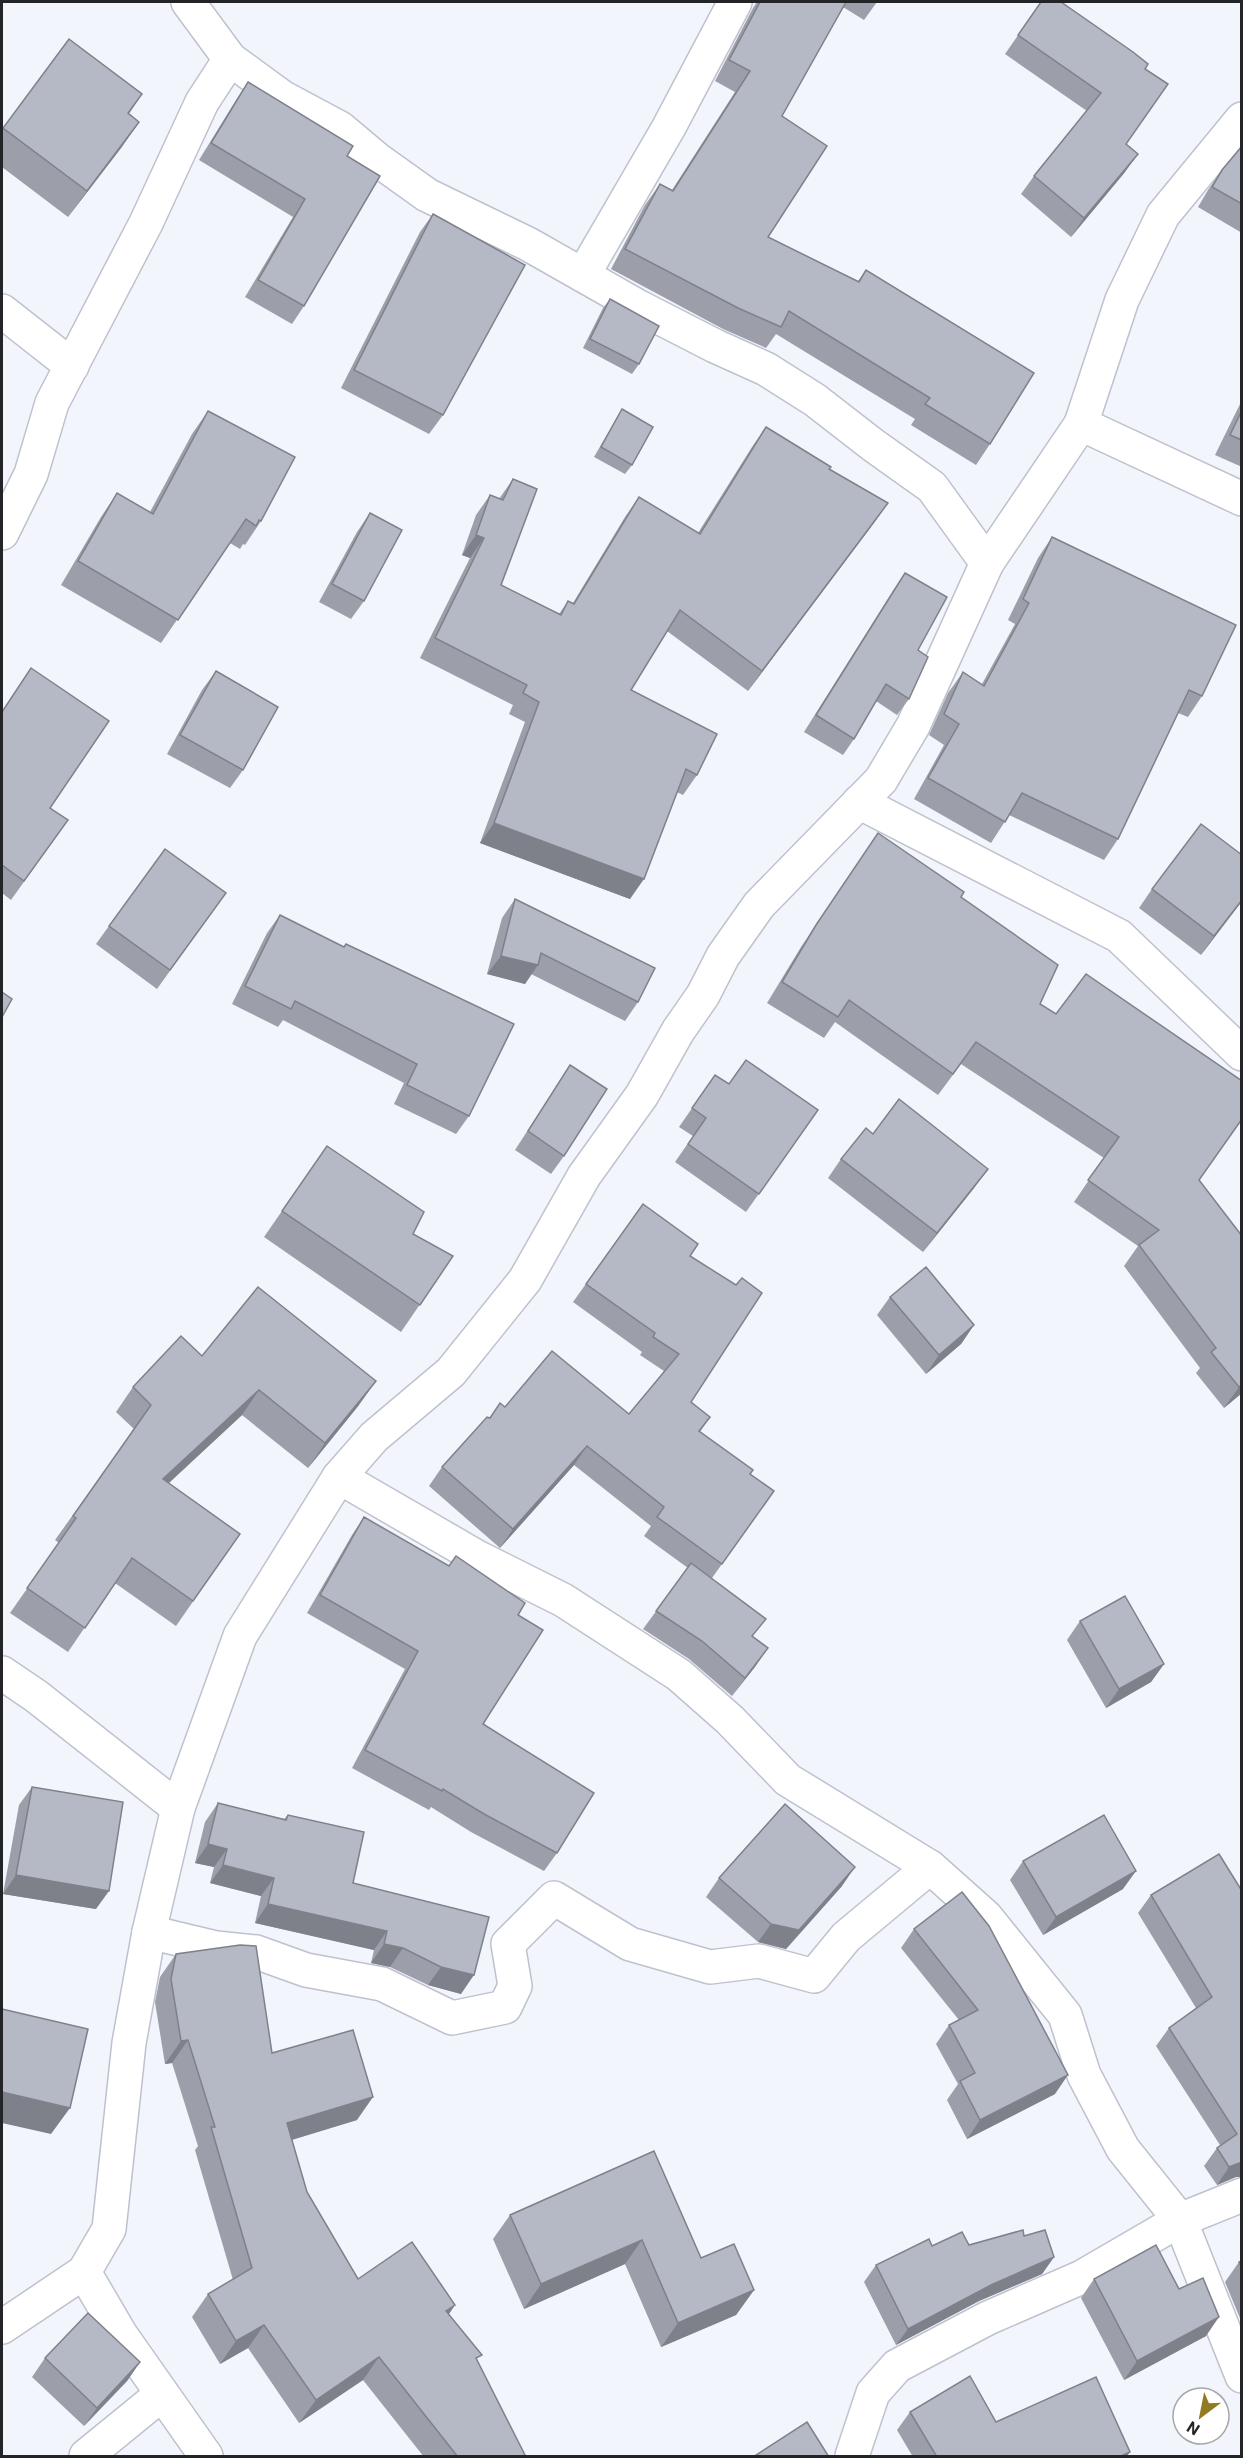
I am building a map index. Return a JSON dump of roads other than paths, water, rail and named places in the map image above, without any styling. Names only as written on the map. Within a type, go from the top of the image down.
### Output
[{"type":"street","points":[[188,2],[230,59],[282,97],[340,128],[378,160],[427,195],[528,244],[715,346],[766,369],[815,400],[873,446],[932,487],[987,563]]},
{"type":"street","points":[[583,275],[669,127],[735,2]]},
{"type":"street","points":[[2,533],[31,474],[52,403],[146,223],[202,102],[230,59]]},
{"type":"street","points":[[2,2327],[84,2272],[109,2229],[129,2043],[149,1932],[178,1808],[240,1636],[339,1477],[374,1437],[451,1372],[525,1280],[584,1176],[642,1095],[678,1031],[703,995],[723,956],[759,905],[881,780],[913,726],[987,563],[1081,424],[1122,300],[1162,215],[1242,119]]},
{"type":"street","points":[[2,311],[72,366]]},
{"type":"street","points":[[1081,424],[1242,499]]},
{"type":"street","points":[[859,802],[1119,936],[1242,1054]]},
{"type":"street","points":[[339,1477],[477,1557],[562,1600],[678,1675],[730,1720],[788,1780],[930,1867],[986,1917],[1065,2015],[1084,2075],[1123,2149],[1180,2220],[1242,2376]]},
{"type":"street","points":[[2,1673],[36,1696],[178,1808]]},
{"type":"street","points":[[149,1932],[216,1948],[256,1952],[306,1970],[381,1984],[452,2018],[506,2007],[515,1986],[508,1944],[554,1898],[630,1944],[710,1967],[759,1961],[814,1976],[846,1937],[930,1867]]},
{"type":"street","points":[[852,2457],[873,2393],[897,2366],[988,2318],[1082,2277],[1180,2220],[1242,2195]]},
{"type":"street","points":[[84,2272],[121,2335],[206,2457]]},
{"type":"street","points":[[86,2457],[162,2394]]}]
